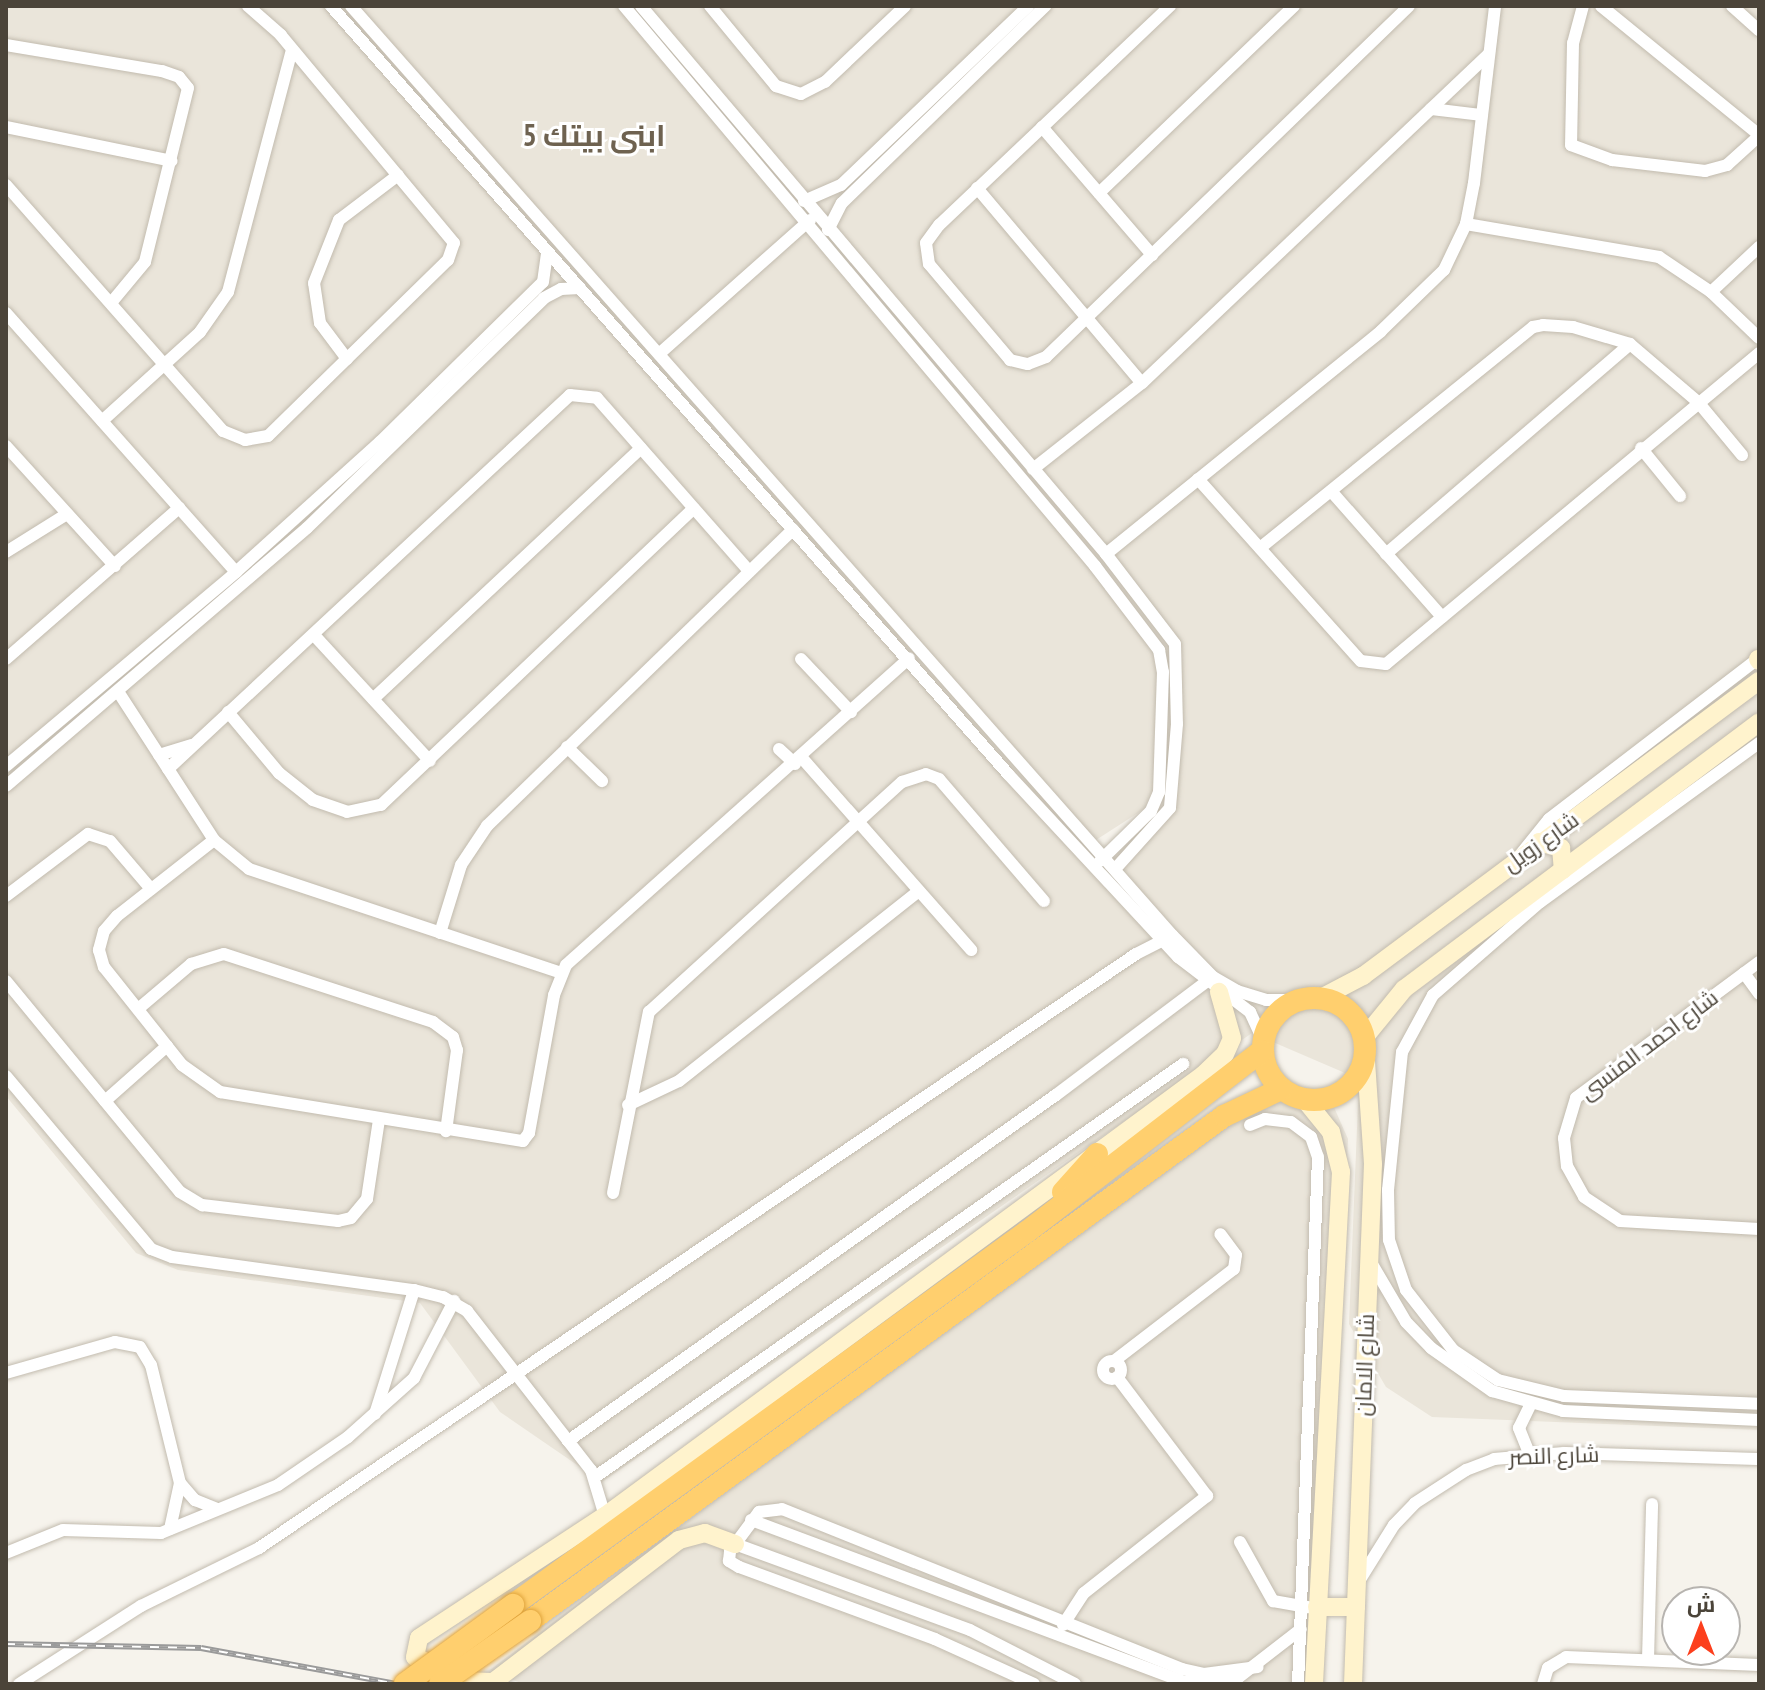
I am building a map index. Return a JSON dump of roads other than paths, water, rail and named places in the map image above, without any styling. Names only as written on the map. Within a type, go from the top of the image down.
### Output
[{"type":"highway","points":[[405,1684],[1028,1231],[1263,1045],[1276,1014],[1310,999],[1351,1015],[1365,1043],[1361,1069],[1348,1088],[1328,1099],[1305,1100],[1281,1089],[1267,1072],[1263,1045]]},
{"type":"highway","points":[[440,1684],[1224,1116],[1281,1089]]},
{"type":"highway","points":[[1028,1231],[1097,1154]]},
{"type":"street","points":[[6,185],[223,431],[257,440],[280,427],[454,249],[451,238],[398,175],[292,50],[248,6]]},
{"type":"street","points":[[331,6],[1094,866],[1212,984],[1250,1012],[1263,1045]]},
{"type":"street","points":[[351,6],[1105,857],[1146,915]]},
{"type":"street","points":[[624,6],[1153,640],[1162,661],[1162,723],[1156,802],[1094,866]]},
{"type":"street","points":[[641,6],[815,215],[1106,554],[1175,644],[1177,724],[1170,808],[1115,869]]},
{"type":"street","points":[[710,6],[776,86],[801,94],[825,82],[905,6]]},
{"type":"street","points":[[828,230],[845,190],[1028,6]]},
{"type":"street","points":[[804,201],[845,190],[1045,6]]},
{"type":"street","points":[[1170,6],[931,233],[926,253],[1002,354],[1019,363],[1037,362],[1086,318],[1409,6]]},
{"type":"street","points":[[1099,193],[1294,6]]},
{"type":"street","points":[[1106,554],[1423,295],[1453,257],[1466,224],[1495,6]]},
{"type":"street","points":[[1583,6],[1573,43],[1571,145],[1612,160],[1705,171],[1727,165],[1759,135],[1601,6]]},
{"type":"street","points":[[1732,6],[1759,30]]},
{"type":"street","points":[[6,45],[179,77],[189,95],[142,269],[111,303]]},
{"type":"street","points":[[102,421],[205,326],[228,292],[292,50]]},
{"type":"street","points":[[1033,469],[1142,383],[1488,55]]},
{"type":"street","points":[[708,107],[718,97]]},
{"type":"street","points":[[1431,109],[1481,115]]},
{"type":"street","points":[[6,127],[172,161]]},
{"type":"street","points":[[1042,127],[1152,255]]},
{"type":"street","points":[[347,359],[316,314],[314,283],[339,220],[398,175]]},
{"type":"street","points":[[977,188],[1142,383]]},
{"type":"street","points":[[659,354],[815,215]]},
{"type":"street","points":[[1466,224],[1650,254],[1711,292],[1759,338]]},
{"type":"street","points":[[1711,292],[1759,247]]},
{"type":"street","points":[[547,253],[547,273],[540,294],[465,378],[384,446],[236,572],[172,628],[6,766],[11,782],[181,639],[384,446],[455,367],[540,294],[580,288]]},
{"type":"street","points":[[6,313],[12,327],[102,421],[236,572]]},
{"type":"street","points":[[1260,548],[1533,327],[1573,327],[1630,344],[1698,402],[1742,455]]},
{"type":"street","points":[[1386,554],[1630,344]]},
{"type":"street","points":[[919,359],[931,349]]},
{"type":"street","points":[[1198,479],[1367,664],[1386,664],[1641,448],[1759,353]]},
{"type":"street","points":[[455,367],[465,378]]},
{"type":"street","points":[[168,769],[570,395],[597,398],[748,570]]},
{"type":"street","points":[[6,446],[115,566]]},
{"type":"street","points":[[373,699],[641,448]]},
{"type":"street","points":[[1641,448],[1680,496]]},
{"type":"street","points":[[1331,491],[1442,617]]},
{"type":"street","points":[[6,659],[179,508]]},
{"type":"street","points":[[228,712],[289,783],[336,810],[358,812],[381,805],[694,508]]},
{"type":"street","points":[[6,552],[67,514]]},
{"type":"street","points":[[440,933],[461,865],[477,837],[793,529]]},
{"type":"street","points":[[862,605],[874,594]]},
{"type":"street","points":[[172,628],[181,639]]},
{"type":"street","points":[[314,635],[430,761]]},
{"type":"street","points":[[214,840],[151,889],[104,931],[99,950],[104,967],[199,1081],[220,1092],[379,1120],[510,1142],[527,1138],[561,973],[573,956],[798,761],[909,658]]},
{"type":"street","points":[[801,659],[851,712]]},
{"type":"street","points":[[1520,855],[1549,819],[1759,659]]},
{"type":"street","name":"شارع زويل","points":[[1310,999],[1363,976],[1520,855],[1759,681]]},
{"type":"street","points":[[119,693],[214,840],[240,862],[270,878],[561,973]]},
{"type":"street","name":"شارع زويل","points":[[1365,1043],[1404,989],[1759,722]]},
{"type":"street","points":[[1162,723],[1177,724]]},
{"type":"street","points":[[159,755],[192,745]]},
{"type":"street","points":[[1758,745],[1540,902],[1433,995],[1402,1052],[1388,1190],[1376,1247],[1401,1279],[1423,1318],[1453,1350],[1498,1380],[1527,1390],[1587,1398],[1759,1404]]},
{"type":"street","points":[[567,747],[602,781]]},
{"type":"street","points":[[779,749],[798,761],[858,821],[971,950]]},
{"type":"street","points":[[613,1193],[641,1028],[660,997],[913,775],[939,779],[1044,901]]},
{"type":"street","points":[[1591,806],[1590,822],[1607,834]]},
{"type":"street","points":[[6,896],[88,834],[110,841],[151,889]]},
{"type":"street","points":[[1539,842],[1561,848],[1563,870]]},
{"type":"street","points":[[628,1105],[679,1081],[919,891]]},
{"type":"street","points":[[19,1684],[141,1606],[259,1548],[1136,954],[1168,938]]},
{"type":"street","points":[[138,1009],[191,964],[224,954],[433,1022],[453,1037],[457,1050],[446,1131]]},
{"type":"street","name":"شارع احمد المنسى","points":[[1759,962],[1576,1098],[1564,1138],[1567,1166],[1584,1197],[1620,1221],[1759,1229]]},
{"type":"street","points":[[1744,973],[1759,994]]},
{"type":"street","points":[[6,981],[190,1200],[214,1208],[338,1221],[351,1218],[367,1199],[379,1120]]},
{"type":"street","points":[[1212,984],[1251,997],[1310,999]]},
{"type":"street","points":[[1075,1684],[970,1630],[705,1533],[679,1540],[493,1682],[468,1681],[415,1657],[419,1638],[605,1516],[1097,1154],[1225,1054],[1231,1025],[1212,984]]},
{"type":"street","points":[[568,1441],[1212,984]]},
{"type":"street","name":"شارع الامان","points":[[1353,1684],[1376,1247],[1373,1139],[1365,1043]]},
{"type":"street","points":[[105,1101],[167,1046]]},
{"type":"street","points":[[595,1477],[1183,1064]]},
{"type":"street","points":[[6,1076],[151,1249],[172,1257],[414,1290],[454,1301],[487,1334],[595,1477],[605,1516]]},
{"type":"street","name":"شارع الامان","points":[[1305,1100],[1331,1132],[1341,1172],[1310,1607],[1314,1684]]},
{"type":"street","points":[[1250,1125],[1265,1119],[1291,1122],[1311,1137],[1318,1157],[1310,1607],[1301,1629],[1298,1684]]},
{"type":"street","points":[[1059,1634],[1065,1619],[1084,1593],[1207,1496],[1117,1377],[1103,1372],[1234,1269],[1236,1255],[1220,1234]]},
{"type":"street","name":"شارع النصر","points":[[1376,1247],[1406,1322],[1445,1361],[1492,1391],[1530,1405],[1586,1413],[1759,1420]]},
{"type":"street","points":[[375,1414],[414,1290]]},
{"type":"street","points":[[6,1553],[63,1530],[141,1535],[170,1529],[308,1467],[375,1414],[421,1370],[454,1301]]},
{"type":"street","points":[[6,1373],[115,1342],[134,1343],[151,1365],[180,1483],[170,1529]]},
{"type":"street","points":[[1529,1453],[1519,1428],[1530,1405]]},
{"type":"street","name":"شارع النصر","points":[[1356,1586],[1394,1525],[1427,1494],[1466,1470],[1529,1453],[1759,1459]]},
{"type":"street","points":[[180,1483],[195,1500],[217,1509]]},
{"type":"street","points":[[1648,1660],[1652,1504]]},
{"type":"street","points":[[1034,1684],[935,1639],[739,1567],[728,1556],[751,1520],[767,1509],[788,1511],[1196,1673],[1258,1667]]},
{"type":"street","points":[[751,1520],[1185,1682],[1218,1683],[1258,1667],[1301,1629]]},
{"type":"street","points":[[1240,1542],[1273,1601],[1310,1607],[1356,1607]]},
{"type":"street","points":[[1543,1684],[1548,1668],[1566,1657],[1759,1665]]},
{"type":"street","points":[[1040,1684],[1049,1669]]},
{"type":"railway","points":[[6,1644],[201,1648],[398,1684]]},
{"type":"district","name":"ابنى بيتك 5","points":[[594,135]]}]
